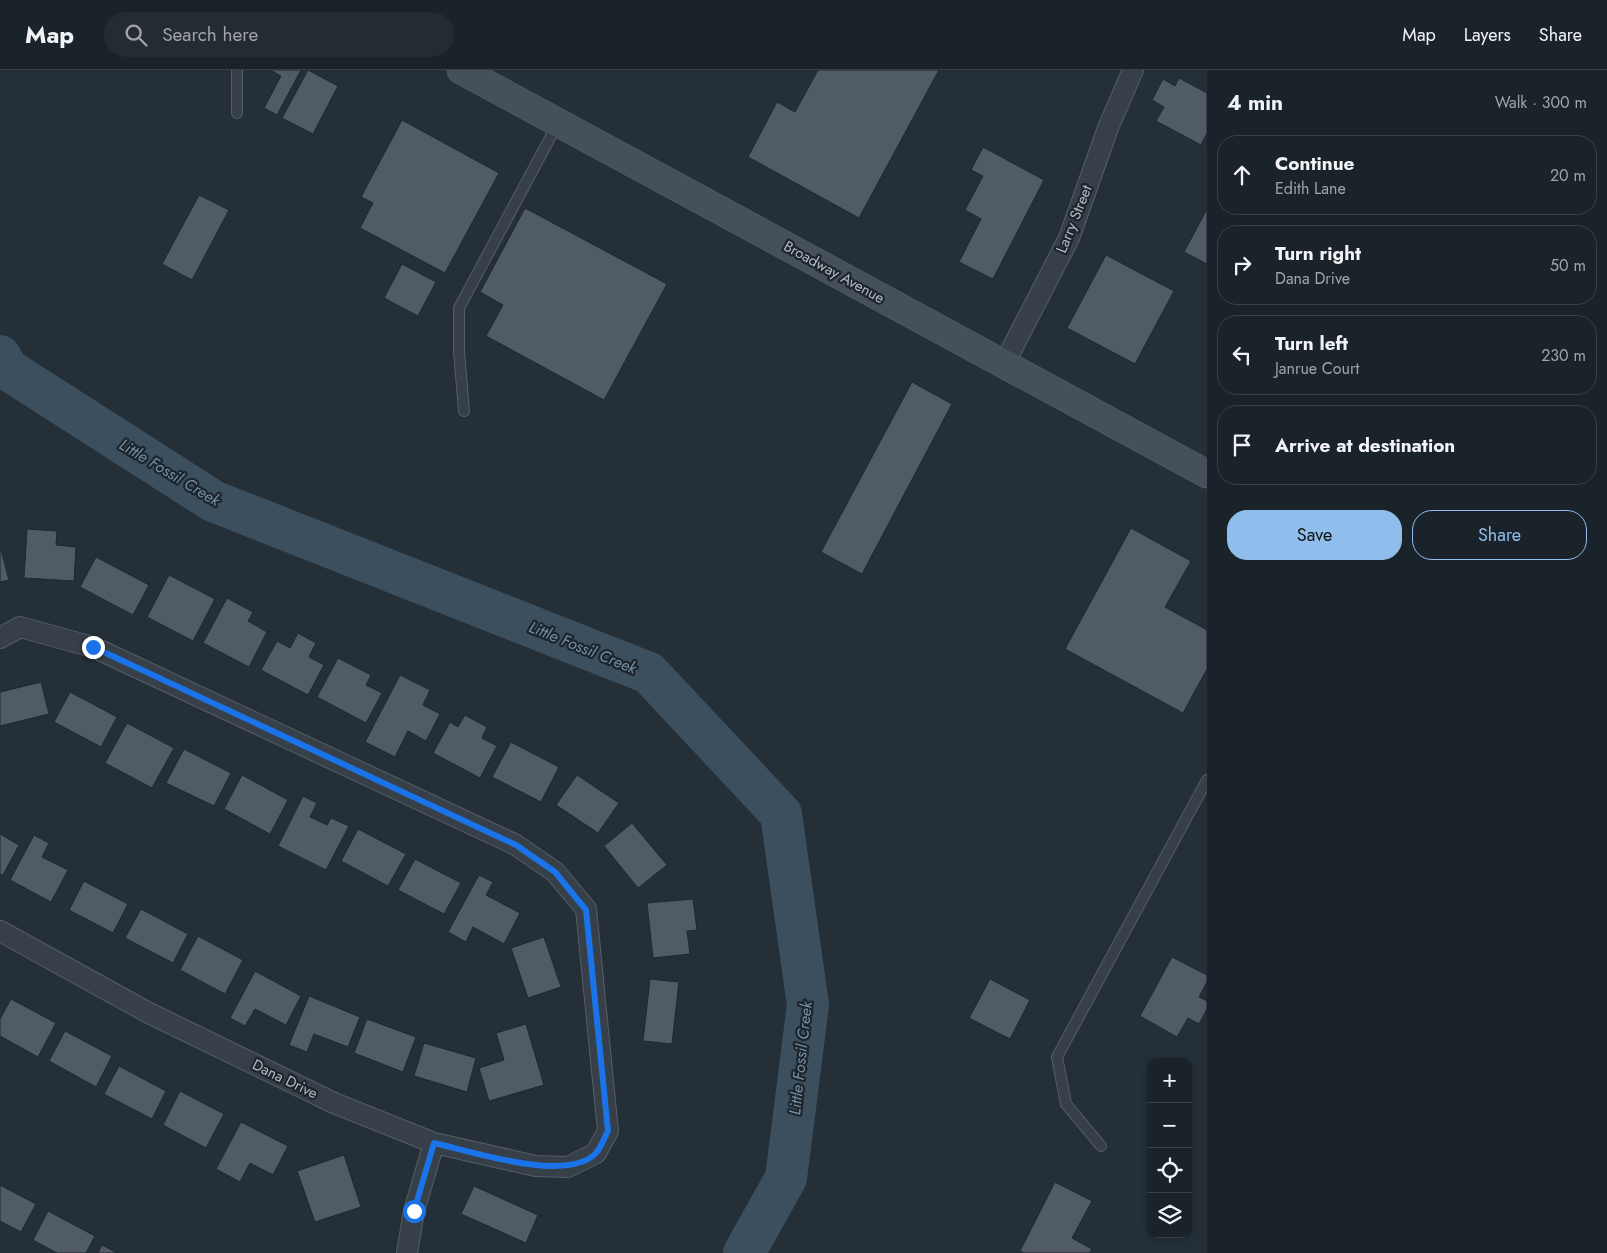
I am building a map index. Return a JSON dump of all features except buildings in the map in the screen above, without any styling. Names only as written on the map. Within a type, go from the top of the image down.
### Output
[{"type":"main road","name":"Broadway Avenue","points":[[475,73],[558,122],[1207,474]]},
{"type":"street","name":"Larry Street","points":[[1004,364],[1069,238],[1108,128],[1133,70]]},
{"type":"street","name":"Dana Drive","points":[[0,638],[20,627],[93,647],[507,841],[555,872],[586,910],[608,1131],[596,1153],[568,1167],[536,1166],[434,1143],[334,1103],[156,1017],[0,931]]},
{"type":"street","points":[[407,1253],[414,1211],[434,1143]]},
{"type":"lane","points":[[237,70],[237,114]]},
{"type":"lane","points":[[464,411],[459,351],[459,308],[558,122]]},
{"type":"lane","points":[[1100,1146],[1066,1104],[1058,1057],[1207,780]]},
{"type":"waterway","name":"Little Fossil Creek","points":[[0,356],[7,369],[213,501],[649,673],[781,814],[808,1005],[786,1178],[744,1253]]},
{"type":"route","points":[[93,647],[516,845],[555,872],[586,910],[608,1131],[596,1153],[568,1167],[536,1166],[434,1143],[414,1211]]}]
